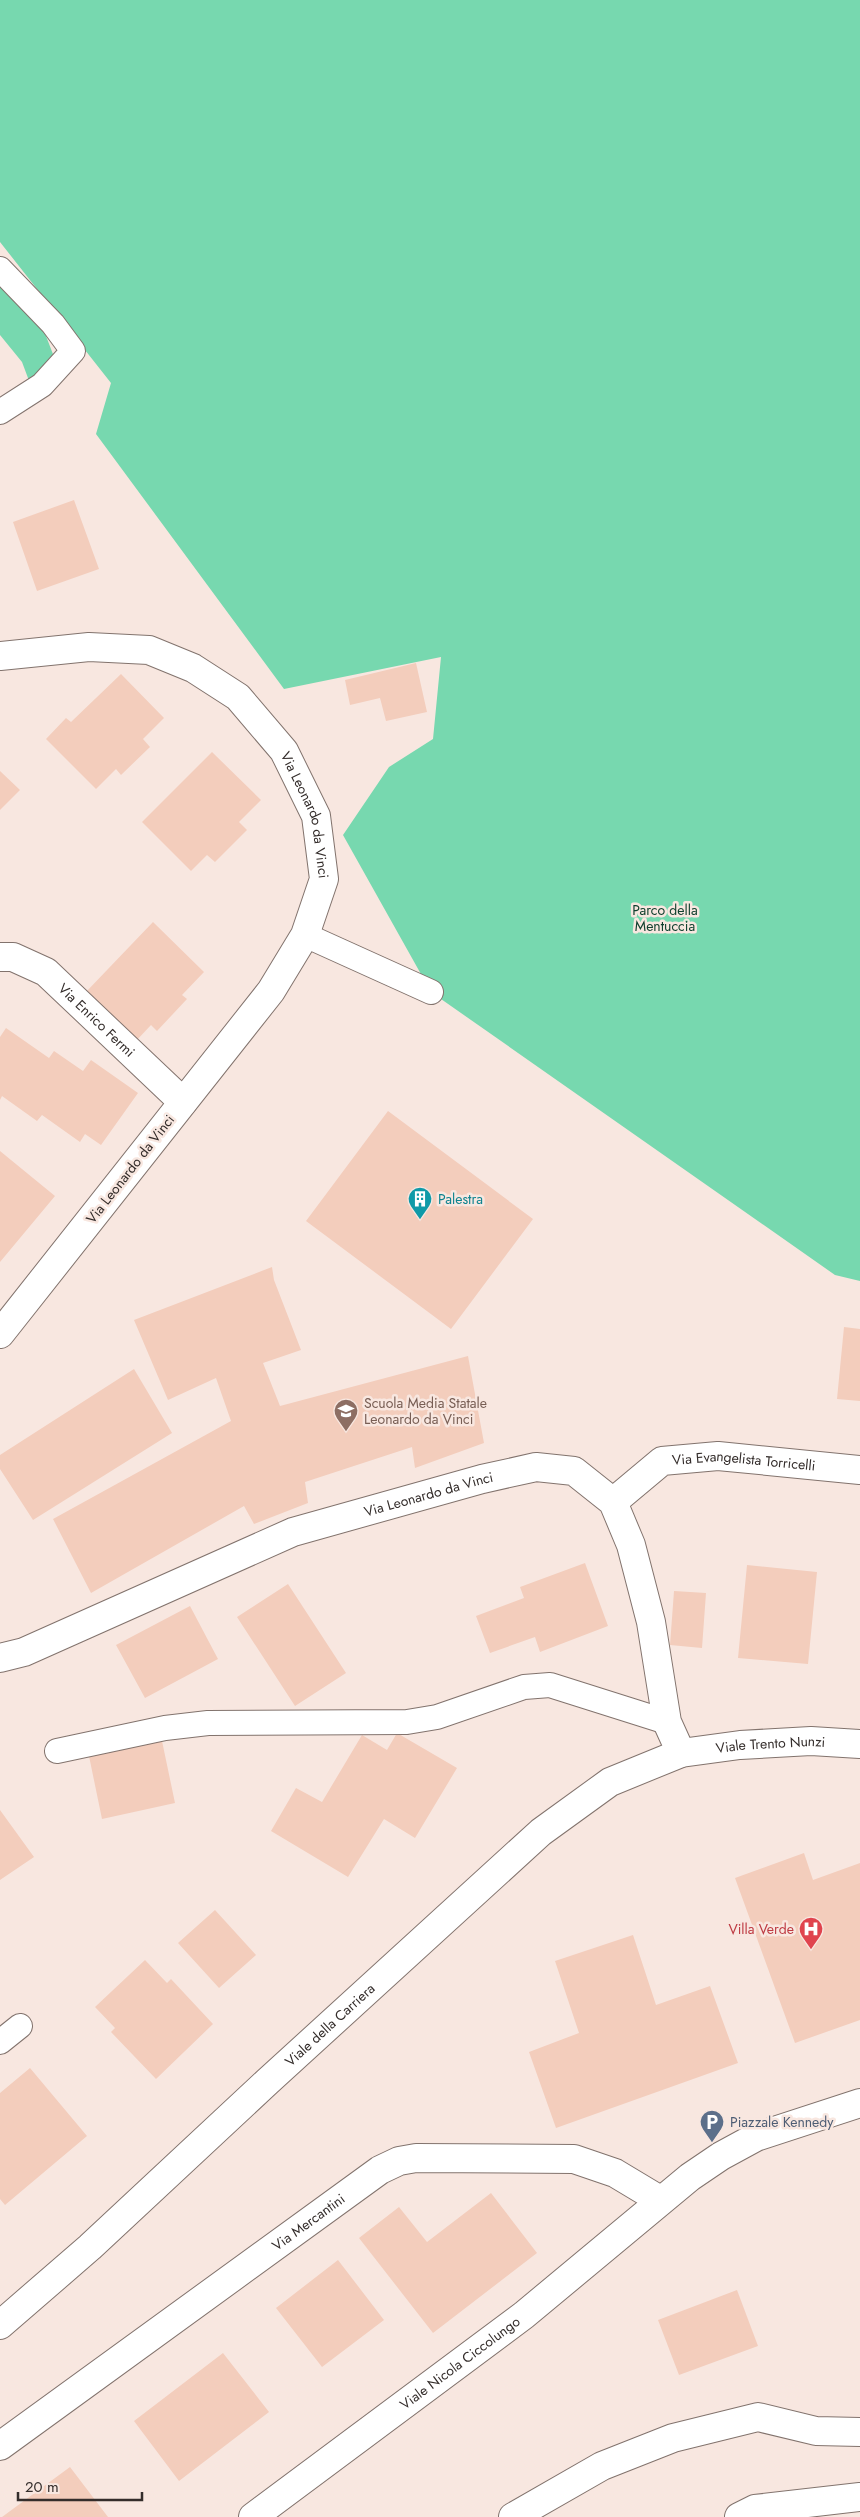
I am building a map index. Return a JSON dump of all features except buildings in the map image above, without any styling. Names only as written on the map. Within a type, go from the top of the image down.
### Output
[{"type":"street","name":"Via Leonardo da Vinci","points":[[0,656],[89,647],[149,650],[193,668],[238,697],[284,751],[316,816],[324,879],[305,935],[271,991],[0,1334]]},
{"type":"street","name":"Via Enrico Fermi","points":[[0,957],[13,958],[46,972],[183,1102]]},
{"type":"street","name":"Via Evangelista Torricelli","points":[[613,1502],[662,1461],[718,1456],[860,1470]]},
{"type":"street","name":"Via Leonardo da Vinci","points":[[0,1658],[24,1652],[293,1532],[482,1479],[536,1467],[574,1471],[613,1502],[631,1545],[651,1622],[668,1722],[681,1753]]},
{"type":"street","name":"Viale Trento Nunzi","points":[[681,1753],[740,1745],[802,1742],[860,1744]]},
{"type":"street","name":"Viale della Carriera","points":[[0,2325],[90,2247],[267,2082],[541,1832],[610,1782],[681,1753]]},
{"type":"street","points":[[660,2200],[721,2156],[756,2137],[860,2103]]},
{"type":"street","name":"Via Mercantini","points":[[0,2446],[380,2170],[399,2161],[416,2158],[574,2160],[615,2173],[660,2200]]},
{"type":"street","name":"Viale Nicola Ciccolungo","points":[[253,2517],[524,2315],[660,2200]]},
{"type":"street","points":[[513,2517],[602,2466],[673,2438],[748,2419],[758,2417],[816,2432],[860,2432]]},
{"type":"street","points":[[739,2517],[755,2509],[860,2497]]},
{"type":"lane","points":[[0,269],[54,324],[73,351],[42,386],[0,412]]},
{"type":"lane","points":[[305,935],[431,992]]},
{"type":"lane","points":[[57,1751],[165,1728],[208,1723],[407,1722],[437,1718],[524,1687],[550,1685],[668,1722]]},
{"type":"lane","points":[[0,2042],[20,2026]]},
{"type":"green space","name":"Parco della Mentuccia","points":[[0,0],[860,0],[860,1281],[835,1275],[431,992],[343,835],[389,767],[433,739],[441,657],[284,689],[96,434],[111,383],[0,242]]},
{"type":"green space","points":[[0,284],[41,323],[56,362],[31,386],[22,362],[0,335]]},
{"type":"place","name":"Palestra","points":[[420,1220]]},
{"type":"place","name":"Scuola Media Statale Leonardo da Vinci","points":[[346,1432]]},
{"type":"place","name":"Villa Verde","points":[[811,1950]]},
{"type":"place","name":"Piazzale Kennedy","points":[[712,2143]]}]
